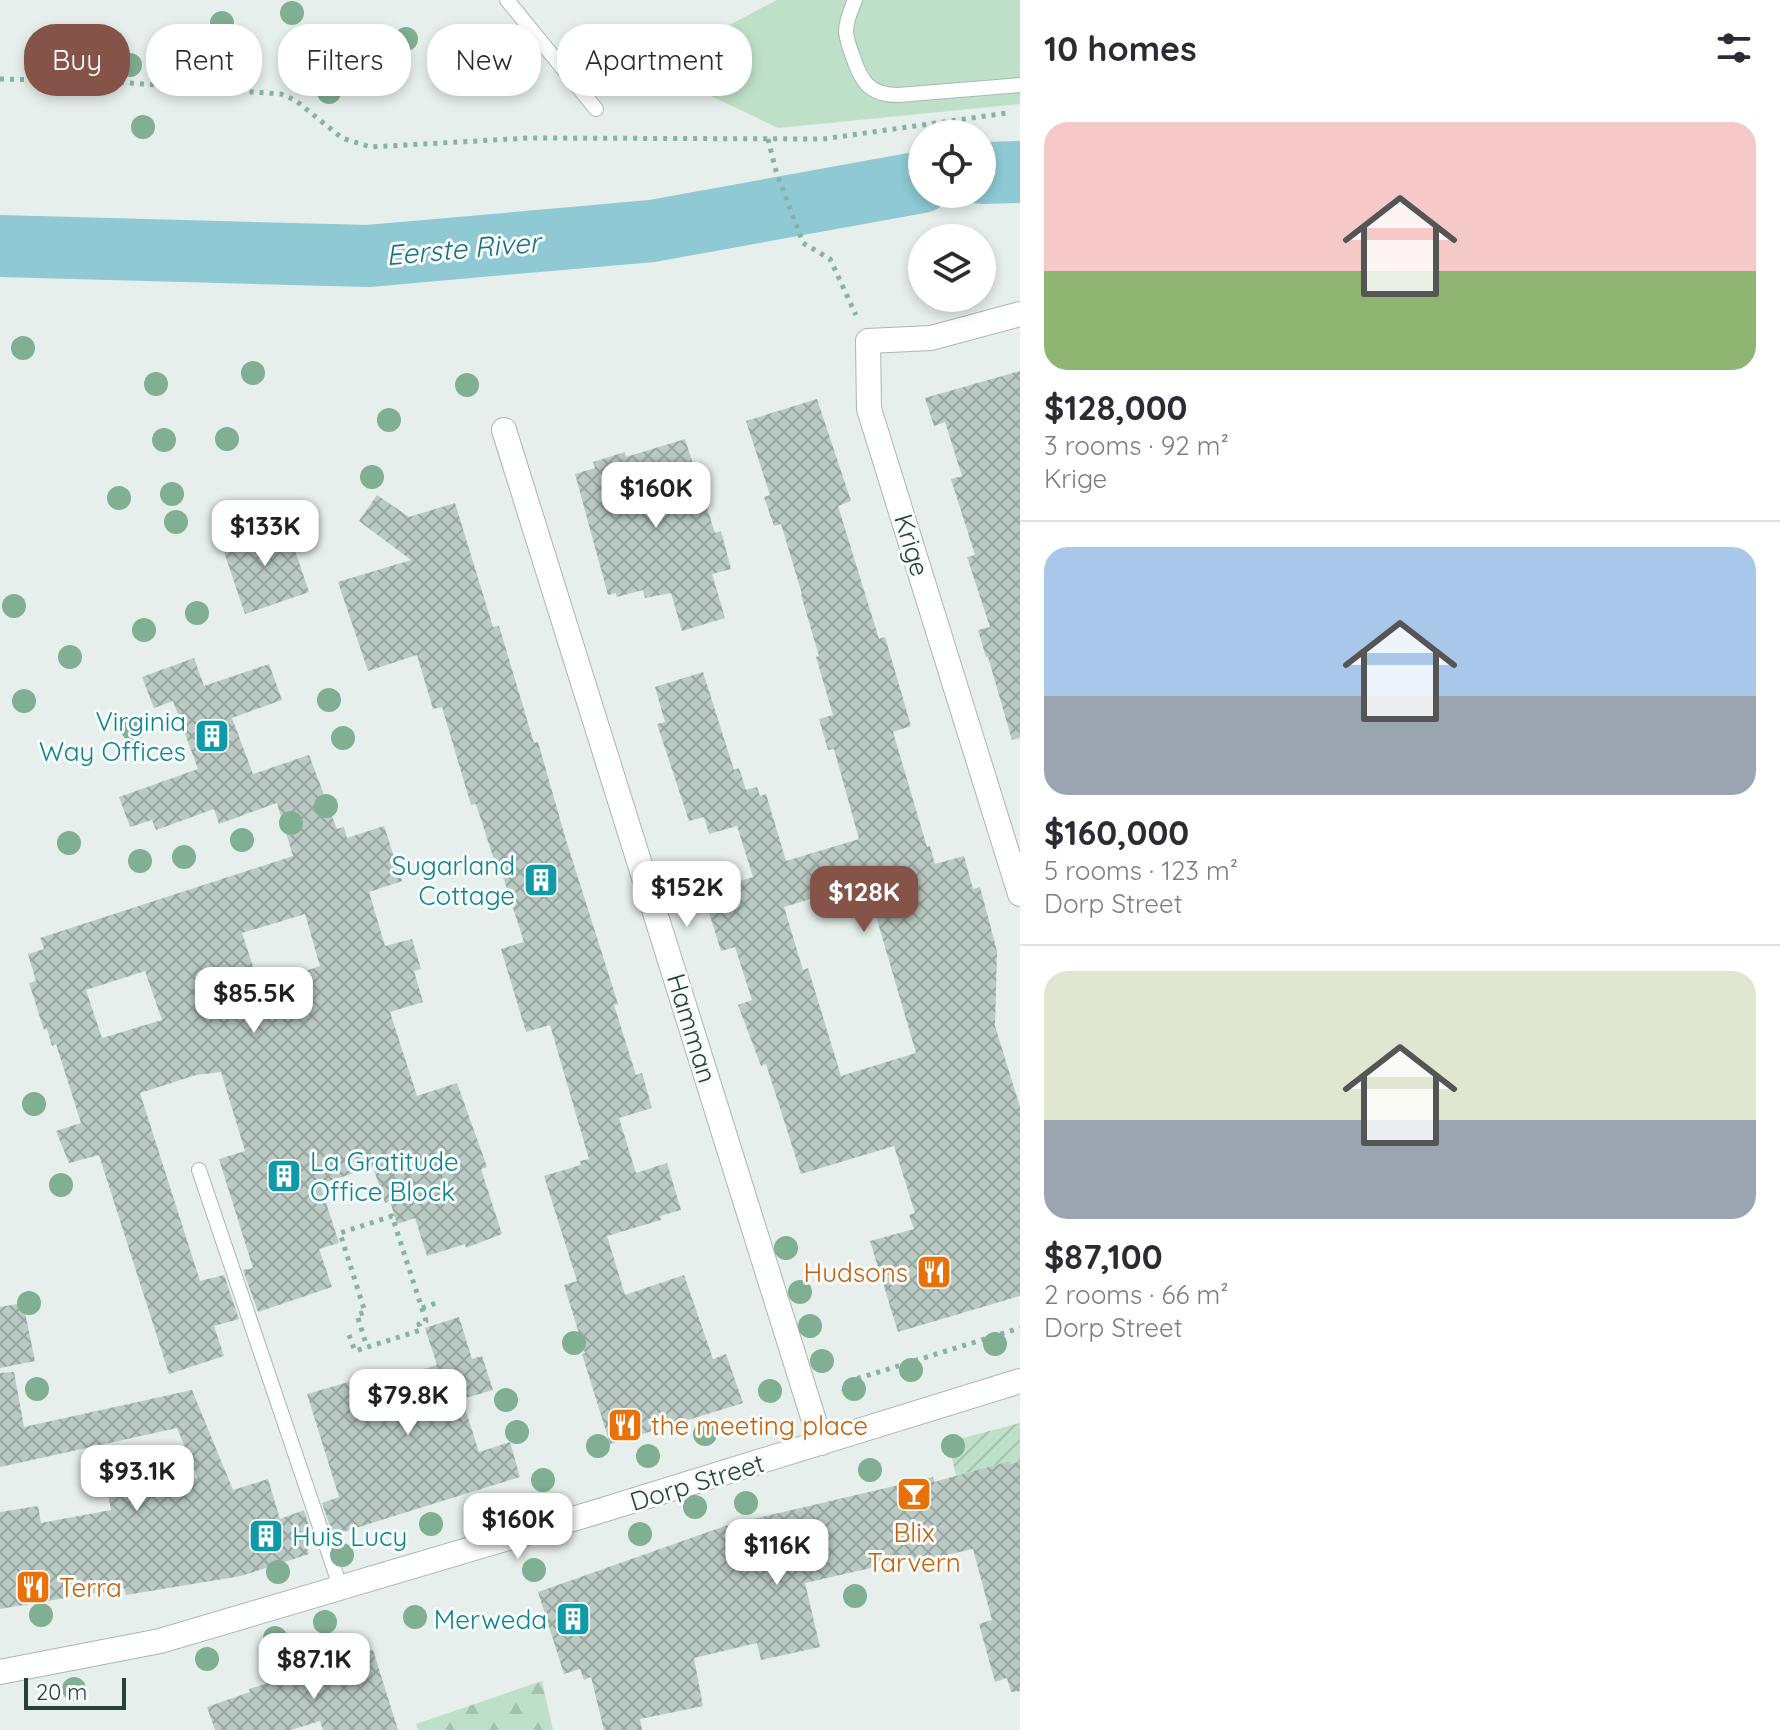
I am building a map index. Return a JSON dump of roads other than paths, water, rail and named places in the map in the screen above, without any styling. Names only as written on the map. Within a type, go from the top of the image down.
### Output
[{"type":"street","name":"Krige","points":[[1020,314],[931,338],[868,341],[869,409],[1020,894]]},
{"type":"street","name":"Hamman","points":[[504,430],[821,1443]]},
{"type":"street","name":"Dorp Street","points":[[0,1672],[160,1641],[341,1589],[1020,1381]]},
{"type":"lane","points":[[508,0],[596,109]]},
{"type":"lane","points":[[855,0],[846,31],[859,77],[871,90],[898,95],[1020,85]]},
{"type":"lane","points":[[199,1170],[341,1589]]},
{"type":"waterway","name":"Eerste River","points":[[996,173],[1020,172]]},
{"type":"waterway","name":"Eerste River","points":[[0,246],[368,256],[652,231],[908,185]]},
{"type":"place","name":"Virginia Way Offices","points":[[212,736]]},
{"type":"place","name":"Sugarland Cottage","points":[[541,880]]},
{"type":"place","name":"La Gratitude Office Block","points":[[284,1176]]},
{"type":"place","name":"Hudsons","points":[[934,1272]]},
{"type":"place","name":"the meeting place","points":[[625,1425]]},
{"type":"place","name":"Blix Tarvern","points":[[914,1494]]},
{"type":"place","name":"Huis Lucy","points":[[266,1536]]},
{"type":"place","name":"Terra","points":[[33,1587]]},
{"type":"place","name":"Merweda","points":[[573,1619]]}]
